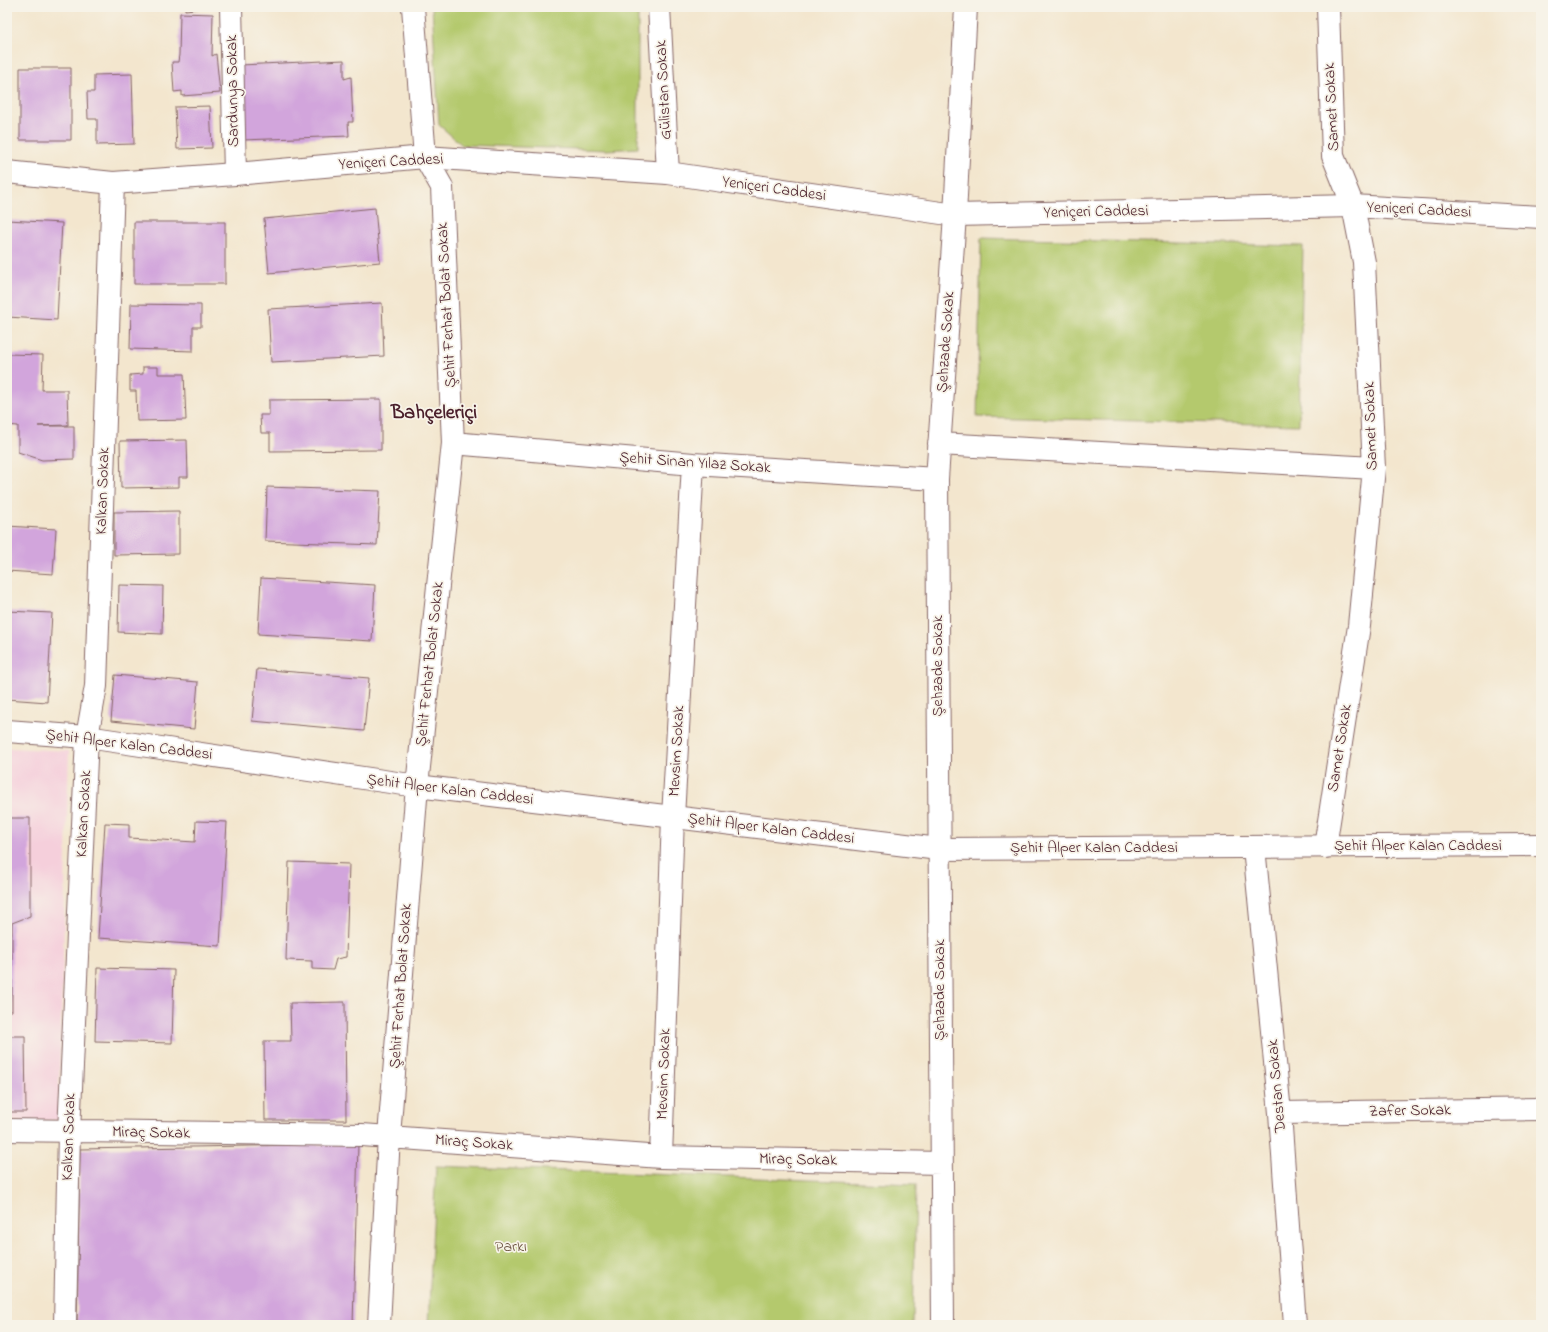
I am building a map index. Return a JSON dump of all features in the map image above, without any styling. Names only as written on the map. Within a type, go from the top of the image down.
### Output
[{"type":"street","name":"Sardunya Sokak","points":[[231,7],[235,174]]},
{"type":"street","name":"Şehit Ferhat Bolat Sokak","points":[[379,1325],[389,1136],[416,786],[453,443],[442,187],[425,157],[413,7]]},
{"type":"street","name":"Gülistan Sokak","points":[[659,7],[668,173]]},
{"type":"street","name":"Şehzade Sokak","points":[[943,1325],[937,479],[955,215],[966,7]]},
{"type":"street","name":"Samet Sokak","points":[[1325,847],[1359,626],[1374,468],[1364,262],[1352,206],[1333,156],[1328,7]]},
{"type":"street","name":"Yeniçeri Caddesi","points":[[7,172],[113,183],[425,157],[668,173],[955,215],[1352,206],[1541,216]]},
{"type":"street","name":"Kalkan Sokak","points":[[65,1325],[69,1132],[87,737],[96,686],[113,183]]},
{"type":"street","name":"Şehit Sinan Yılaz Sokak","points":[[453,443],[693,464],[937,479]]},
{"type":"street","points":[[939,444],[1374,468]]},
{"type":"street","name":"Mevsim Sokak","points":[[661,1157],[673,817],[693,464]]},
{"type":"street","name":"Şehit Alper Kalan Caddesi","points":[[7,731],[87,737],[416,786],[939,849],[1541,845]]},
{"type":"street","name":"Destan Sokak","points":[[1254,847],[1280,1113],[1295,1325]]},
{"type":"street","name":"Zafer Sokak","points":[[1280,1113],[1541,1108]]},
{"type":"street","name":"Miraç Sokak","points":[[7,1130],[389,1136],[661,1157],[942,1163]]},
{"type":"shaded area","points":[[7,748],[69,751],[58,1120],[7,1121]]},
{"type":"green space","points":[[432,7],[638,7],[638,148],[607,150],[462,145],[439,125]]},
{"type":"green space","points":[[981,238],[1303,246],[1299,425],[977,417]]},
{"type":"green space","name":"Parkı","points":[[436,1166],[916,1184],[913,1325],[428,1325]]},
{"type":"building","points":[[185,7],[203,7],[203,8],[185,10]]},
{"type":"building","points":[[180,13],[213,14],[212,56],[216,54],[220,93],[182,96],[182,91],[174,92],[172,62],[178,62]]},
{"type":"building","points":[[344,60],[344,79],[351,77],[353,122],[348,122],[349,136],[243,140],[241,65]]},
{"type":"building","points":[[20,68],[71,68],[71,140],[20,140]]},
{"type":"building","points":[[132,74],[134,144],[97,145],[97,119],[88,119],[87,92],[94,92],[94,75]]},
{"type":"building","points":[[210,106],[212,148],[177,149],[175,107]]},
{"type":"building","points":[[375,208],[380,262],[269,273],[264,219]]},
{"type":"building","points":[[7,220],[62,223],[57,320],[7,317]]},
{"type":"building","points":[[134,222],[225,222],[225,284],[134,284]]},
{"type":"building","points":[[382,303],[384,356],[271,362],[268,309]]},
{"type":"building","points":[[131,304],[201,305],[201,327],[193,327],[193,351],[130,349]]},
{"type":"building","points":[[7,354],[43,355],[42,390],[67,390],[68,425],[38,426],[74,426],[74,459],[42,460],[18,452],[18,426],[7,425]]},
{"type":"building","points":[[143,367],[158,367],[158,374],[184,374],[186,420],[137,421],[136,391],[130,391],[130,375],[143,374]]},
{"type":"building","points":[[381,399],[381,450],[270,451],[270,433],[261,433],[260,415],[269,415],[269,400]]},
{"type":"building","points":[[187,440],[188,477],[179,477],[179,487],[121,488],[120,441]]},
{"type":"building","points":[[267,487],[380,491],[377,545],[265,541]]},
{"type":"building","points":[[179,511],[179,554],[114,555],[114,512]]},
{"type":"building","points":[[7,526],[56,529],[53,574],[7,571]]},
{"type":"building","points":[[261,578],[375,585],[372,641],[258,634]]},
{"type":"building","points":[[119,585],[163,586],[162,634],[118,632]]},
{"type":"building","points":[[7,611],[52,613],[47,702],[7,699]]},
{"type":"building","points":[[257,669],[369,678],[364,731],[252,721]]},
{"type":"building","points":[[115,675],[198,682],[194,729],[111,721]]},
{"type":"building","points":[[7,818],[30,818],[30,916],[12,923],[12,1011],[7,1011]]},
{"type":"building","points":[[196,821],[227,822],[220,946],[98,938],[105,823],[129,824],[129,838],[195,842]]},
{"type":"building","points":[[289,862],[349,864],[346,957],[336,959],[333,970],[312,969],[312,961],[286,960]]},
{"type":"building","points":[[97,968],[174,970],[172,1043],[95,1041]]},
{"type":"building","points":[[345,1002],[346,1120],[265,1120],[264,1041],[291,1041],[290,1003]]},
{"type":"building","points":[[7,1036],[25,1036],[26,1112],[7,1112]]},
{"type":"building","points":[[358,1144],[353,1325],[77,1325],[80,1149]]},
{"type":"district","name":"Bahçeleriçi","points":[[434,413]]}]
